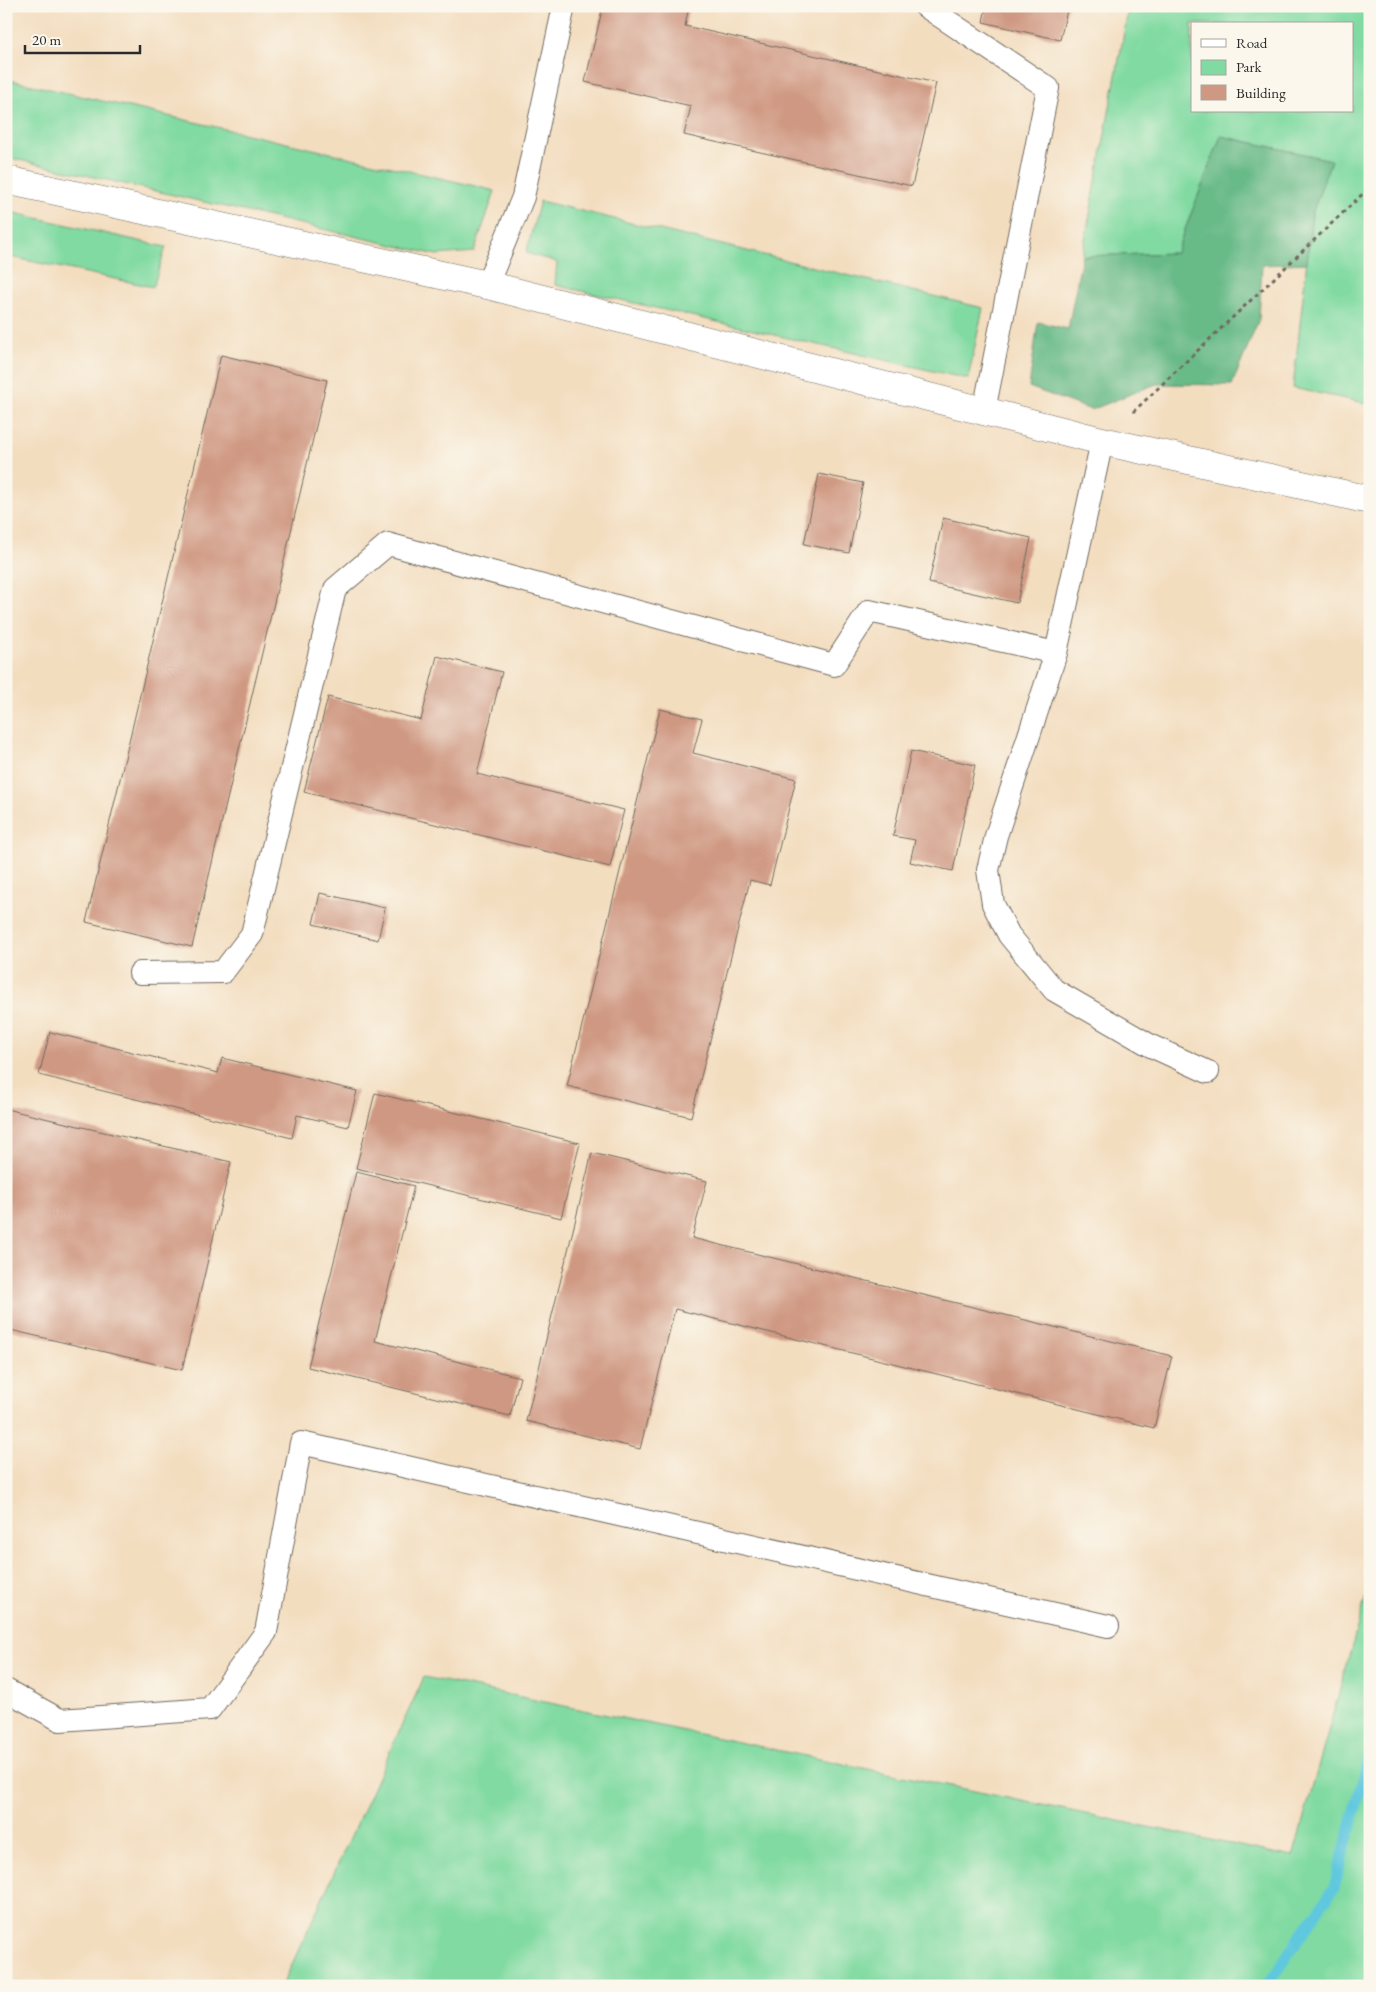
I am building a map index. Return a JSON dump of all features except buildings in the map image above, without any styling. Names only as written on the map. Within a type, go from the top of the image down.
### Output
[{"type":"street","points":[[6,180],[487,285],[1102,441],[1370,500]]},
{"type":"lane","points":[[487,285],[523,197],[564,6]]},
{"type":"lane","points":[[925,6],[1048,88],[984,411]]},
{"type":"lane","points":[[1102,441],[1056,654],[996,836],[988,870],[993,904],[1009,936],[1054,990],[1151,1046],[1208,1072]]},
{"type":"lane","points":[[140,973],[222,972],[252,934],[334,589],[388,544],[834,665],[869,611],[1056,654]]},
{"type":"lane","points":[[6,1690],[60,1720],[210,1709],[266,1632],[301,1443],[1108,1626]]},
{"type":"path","points":[[1102,441],[1370,187]]},
{"type":"green space","points":[[1129,6],[1370,6],[1370,404],[1293,388],[1312,214],[1331,160],[1221,136],[1176,253],[1082,256]]},
{"type":"green space","points":[[6,79],[495,191],[474,252],[437,255],[6,157]]},
{"type":"green space","points":[[1221,136],[1331,160],[1312,214],[1307,263],[1262,265],[1259,319],[1232,385],[1156,384],[1091,410],[1029,387],[1038,322],[1068,329],[1082,256],[1176,253]]},
{"type":"green space","points":[[540,201],[983,308],[968,379],[555,285],[557,262],[526,253]]},
{"type":"green space","points":[[6,211],[166,247],[153,287],[6,256]]},
{"type":"green space","points":[[1370,1582],[1370,1986],[282,1986],[424,1677],[1293,1857]]},
{"type":"waterway","points":[[1266,1986],[1334,1888],[1370,1754]]}]
